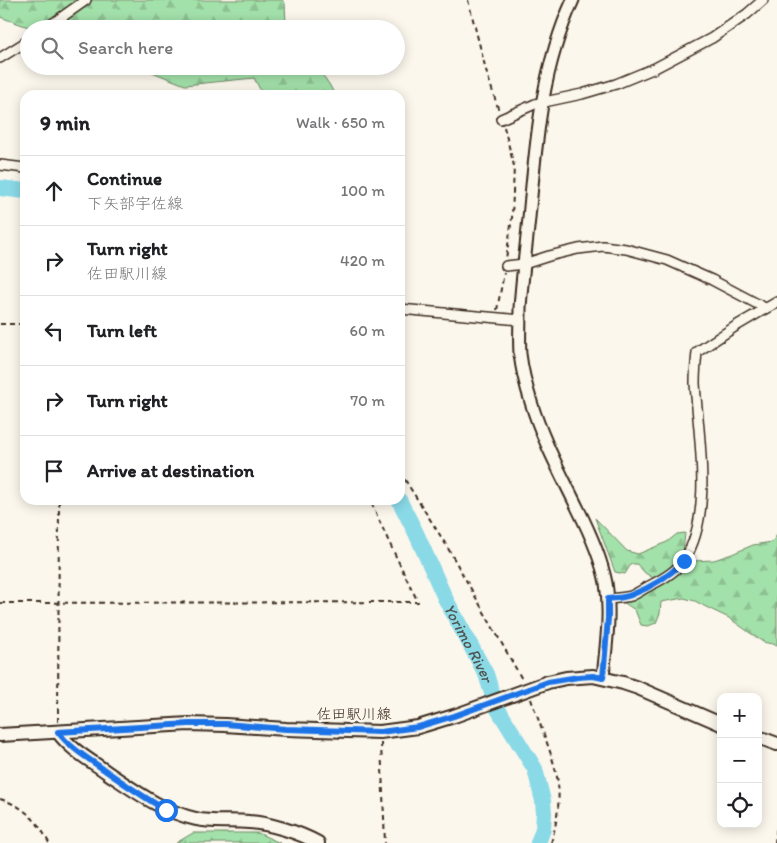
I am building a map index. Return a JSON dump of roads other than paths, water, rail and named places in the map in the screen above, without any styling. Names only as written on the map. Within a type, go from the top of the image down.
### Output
[{"type":"main road","name":"佐田駅川線","points":[[0,735],[189,724],[225,724],[286,729],[380,732],[418,727],[548,682],[566,678],[593,676],[638,688],[717,722]]},
{"type":"main road","points":[[58,732],[77,752],[140,795],[166,810],[195,819],[252,822],[281,828],[318,843]]},
{"type":"main road","points":[[761,738],[777,744]]},
{"type":"street","points":[[58,20],[86,0]]},
{"type":"street","points":[[574,0],[557,40],[542,102],[524,264],[520,353],[524,379],[531,403],[555,461],[592,537],[606,582],[608,618],[603,678]]},
{"type":"street","points":[[501,119],[542,102],[582,94],[616,84],[655,68],[712,38],[763,0]]},
{"type":"street","points":[[0,58],[20,46]]},
{"type":"street","points":[[0,166],[20,168]]},
{"type":"street","points":[[506,266],[524,264],[578,249],[603,246],[626,249],[667,260],[712,280],[765,308]]},
{"type":"street","points":[[608,599],[630,596],[676,570],[684,561],[690,550],[700,516],[702,461],[695,381],[697,352],[777,302]]},
{"type":"street","points":[[405,309],[520,320]]},
{"type":"waterway","name":"Yorimo River","points":[[0,188],[20,190]]},
{"type":"waterway","name":"Yorimo River","points":[[402,505],[445,598],[486,674],[496,706],[535,769],[544,813],[543,829],[538,843]]}]
